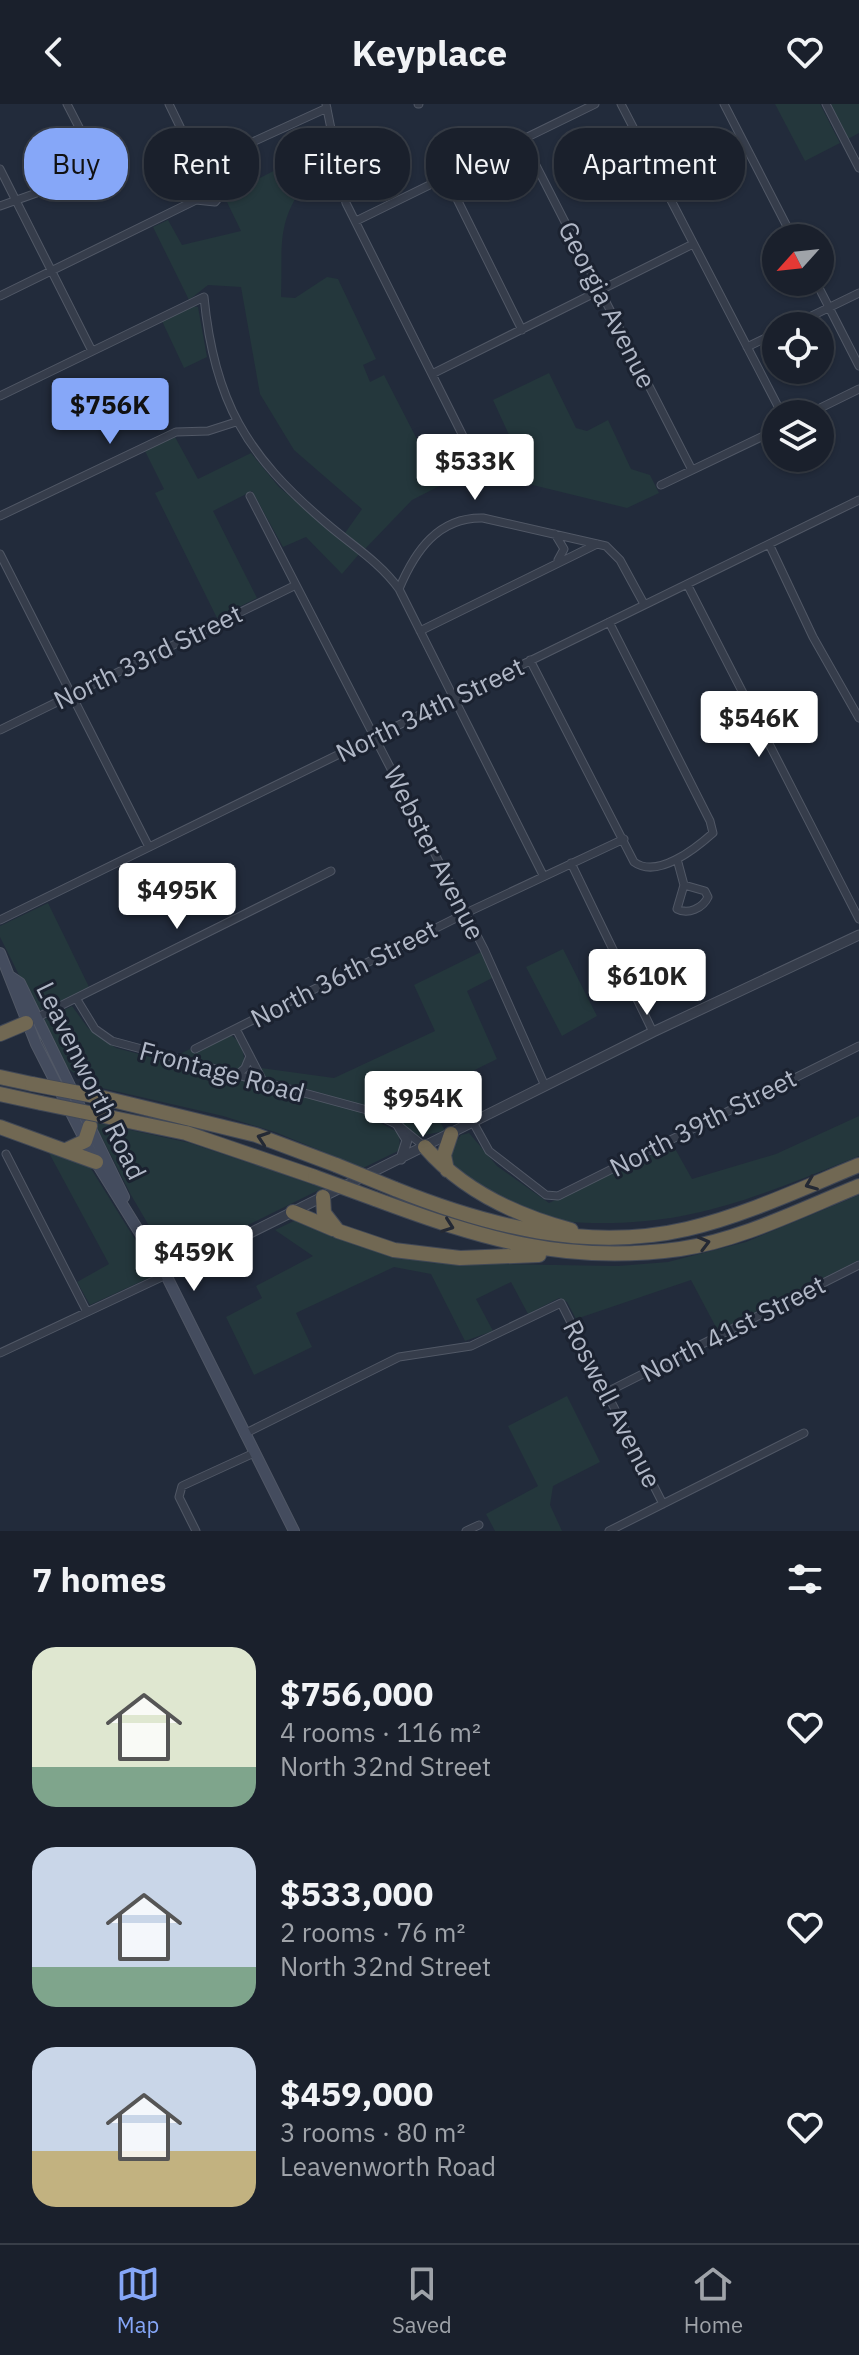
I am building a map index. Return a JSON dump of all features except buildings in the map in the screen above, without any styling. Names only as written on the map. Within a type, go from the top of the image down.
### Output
[{"type":"highway","points":[[0,1034],[30,1021]]},
{"type":"highway","points":[[0,1077],[100,1097],[256,1135],[489,1223],[540,1233],[595,1236],[687,1229],[751,1209],[859,1165]]},
{"type":"highway","points":[[0,1094],[199,1137],[468,1233],[513,1245],[578,1253]]},
{"type":"highway","points":[[66,1150],[85,1141],[90,1126]]},
{"type":"highway","points":[[0,1127],[23,1138],[96,1162]]},
{"type":"highway","points":[[447,1170],[444,1155],[451,1134]]},
{"type":"highway","points":[[425,1147],[458,1181],[510,1209],[595,1236]]},
{"type":"highway","points":[[293,1212],[394,1250],[428,1255],[460,1258],[681,1249],[748,1231],[859,1186]]},
{"type":"highway","points":[[323,1197],[324,1213],[338,1231]]},
{"type":"main road","name":"Leavenworth Road","points":[[0,953],[11,977],[12,989],[90,1126],[127,1207]]},
{"type":"main road","name":"Leavenworth Road","points":[[30,1021],[85,1141],[166,1275],[294,1531]]},
{"type":"street","points":[[0,206],[101,170],[67,104]]},
{"type":"street","points":[[169,104],[181,128]]},
{"type":"street","points":[[538,132],[595,104]]},
{"type":"street","points":[[621,104],[775,400]]},
{"type":"street","points":[[724,104],[786,224]]},
{"type":"street","points":[[826,104],[859,168]]},
{"type":"street","points":[[259,138],[326,106],[341,191],[468,446]]},
{"type":"street","points":[[0,169],[92,351]]},
{"type":"street","name":"Georgia Avenue","points":[[538,169],[692,470]]},
{"type":"street","points":[[356,221],[426,189]]},
{"type":"street","points":[[0,296],[196,200]]},
{"type":"street","points":[[457,200],[522,330]]},
{"type":"street","points":[[432,374],[693,244]]},
{"type":"street","points":[[821,312],[859,293]]},
{"type":"street","points":[[823,296],[859,366]]},
{"type":"street","points":[[0,396],[204,297],[208,343],[236,422],[264,463],[298,500],[388,573],[399,589],[543,875]]},
{"type":"street","points":[[747,347],[762,340]]},
{"type":"street","points":[[834,401],[859,389]]},
{"type":"street","points":[[0,516],[176,432],[208,431],[236,422]]},
{"type":"street","points":[[661,485],[762,437]]},
{"type":"street","name":"Webster Avenue","points":[[250,496],[466,913],[545,1086]]},
{"type":"street","name":"North 34th Street","points":[[0,920],[859,500]]},
{"type":"street","points":[[399,589],[411,559],[429,538],[465,518],[502,520],[614,551],[644,604]]},
{"type":"street","points":[[553,533],[564,549],[556,563]]},
{"type":"street","points":[[420,631],[597,544]]},
{"type":"street","points":[[769,544],[813,637],[859,718]]},
{"type":"street","points":[[0,554],[149,847]]},
{"type":"street","points":[[687,584],[859,919]]},
{"type":"street","name":"North 33rd Street","points":[[0,730],[296,585]]},
{"type":"street","points":[[530,660],[634,862],[647,868],[677,859],[713,833],[707,811],[609,622]]},
{"type":"street","name":"North 36th Street","points":[[195,1049],[543,875],[624,839]]},
{"type":"street","points":[[677,859],[684,885],[677,909],[689,911],[705,903],[708,897],[705,891],[684,885]]},
{"type":"street","points":[[571,863],[653,1032]]},
{"type":"street","points":[[30,1021],[331,871]]},
{"type":"street","points":[[0,1339],[3,1352],[474,1124],[653,1032],[859,935]]},
{"type":"street","name":"Frontage Road","points":[[76,998],[95,1029],[112,1041],[367,1110],[398,1125],[425,1147]]},
{"type":"street","points":[[236,1029],[264,1083]]},
{"type":"street","name":"North 39th Street","points":[[474,1124],[489,1151],[546,1195],[558,1196],[859,1046]]},
{"type":"street","points":[[236,1076],[245,1068],[250,1056]]},
{"type":"street","points":[[398,1125],[407,1140],[401,1159]]},
{"type":"street","points":[[6,1154],[87,1312]]},
{"type":"street","name":"North 41st Street","points":[[607,1392],[859,1265]]},
{"type":"street","name":"Roswell Avenue","points":[[244,1434],[393,1360],[417,1352],[446,1352],[471,1346],[561,1303],[663,1504]]},
{"type":"street","points":[[609,1531],[804,1433]]},
{"type":"street","points":[[196,1531],[179,1491],[186,1483],[254,1453]]},
{"type":"street","points":[[466,1531],[479,1525]]},
{"type":"green space","points":[[775,104],[820,104],[840,143],[805,161]]},
{"type":"green space","points":[[831,104],[859,104],[859,133],[848,139]]},
{"type":"green space","points":[[275,170],[275,200],[295,200],[283,236],[281,297],[295,298],[327,277],[338,279],[376,359],[363,365],[370,382],[384,375],[424,453],[441,457],[460,447],[480,451],[510,437],[493,400],[549,373],[576,428],[587,431],[608,420],[631,469],[650,475],[659,493],[627,508],[471,470],[412,500],[364,550],[345,533],[362,509],[294,450],[260,394],[241,287],[208,285],[189,300],[153,227],[168,220],[182,245],[241,231],[226,200],[259,200],[259,178]]},
{"type":"green space","points":[[192,306],[198,307],[207,357],[184,368],[162,321]]},
{"type":"green space","points":[[175,437],[198,479],[251,453],[279,487],[359,554],[342,574],[306,537],[283,547],[252,491],[213,511],[257,598],[217,618],[155,493],[164,489],[145,451]]},
{"type":"green space","points":[[48,903],[89,987],[42,1010],[36,1009],[0,937],[0,926]]},
{"type":"green space","points":[[563,949],[597,1016],[562,1036],[526,967]]},
{"type":"green space","points":[[481,952],[494,977],[467,991],[497,1059],[426,1094],[445,1131],[419,1136],[379,1110],[265,1077],[261,1068],[334,1078],[435,1031],[414,985]]},
{"type":"green space","points":[[72,1006],[88,1028],[116,1048],[358,1111],[399,1133],[400,1150],[363,1168],[275,1132],[223,1116],[89,1085],[65,1066],[44,1024],[45,1019]]},
{"type":"green space","points":[[230,1035],[240,1044],[243,1053],[243,1067],[237,1070],[176,1056],[190,1049],[194,1053]]},
{"type":"green space","points":[[859,1116],[859,1156],[739,1202],[678,1217],[646,1221],[580,1223],[535,1213],[459,1173],[452,1166],[450,1150],[461,1135],[469,1133],[497,1166],[549,1203],[673,1145],[692,1179],[776,1154]]},
{"type":"green space","points":[[94,1122],[190,1143],[323,1188],[175,1261],[169,1260]]},
{"type":"green space","points":[[49,1153],[90,1167],[154,1270],[153,1276],[90,1305],[77,1282],[109,1264]]},
{"type":"green space","points":[[859,1195],[859,1260],[718,1331],[691,1280],[576,1319],[567,1302],[559,1298],[528,1314],[511,1282],[476,1299],[493,1331],[465,1341],[431,1274],[394,1267],[296,1313],[312,1347],[254,1375],[226,1317],[262,1298],[256,1286],[313,1256],[275,1230],[294,1221],[304,1221],[358,1246],[432,1263],[618,1266],[668,1262],[746,1242]]},
{"type":"green space","points":[[567,1396],[600,1462],[553,1486],[550,1505],[562,1531],[495,1531],[486,1514],[538,1486],[508,1426]]}]
